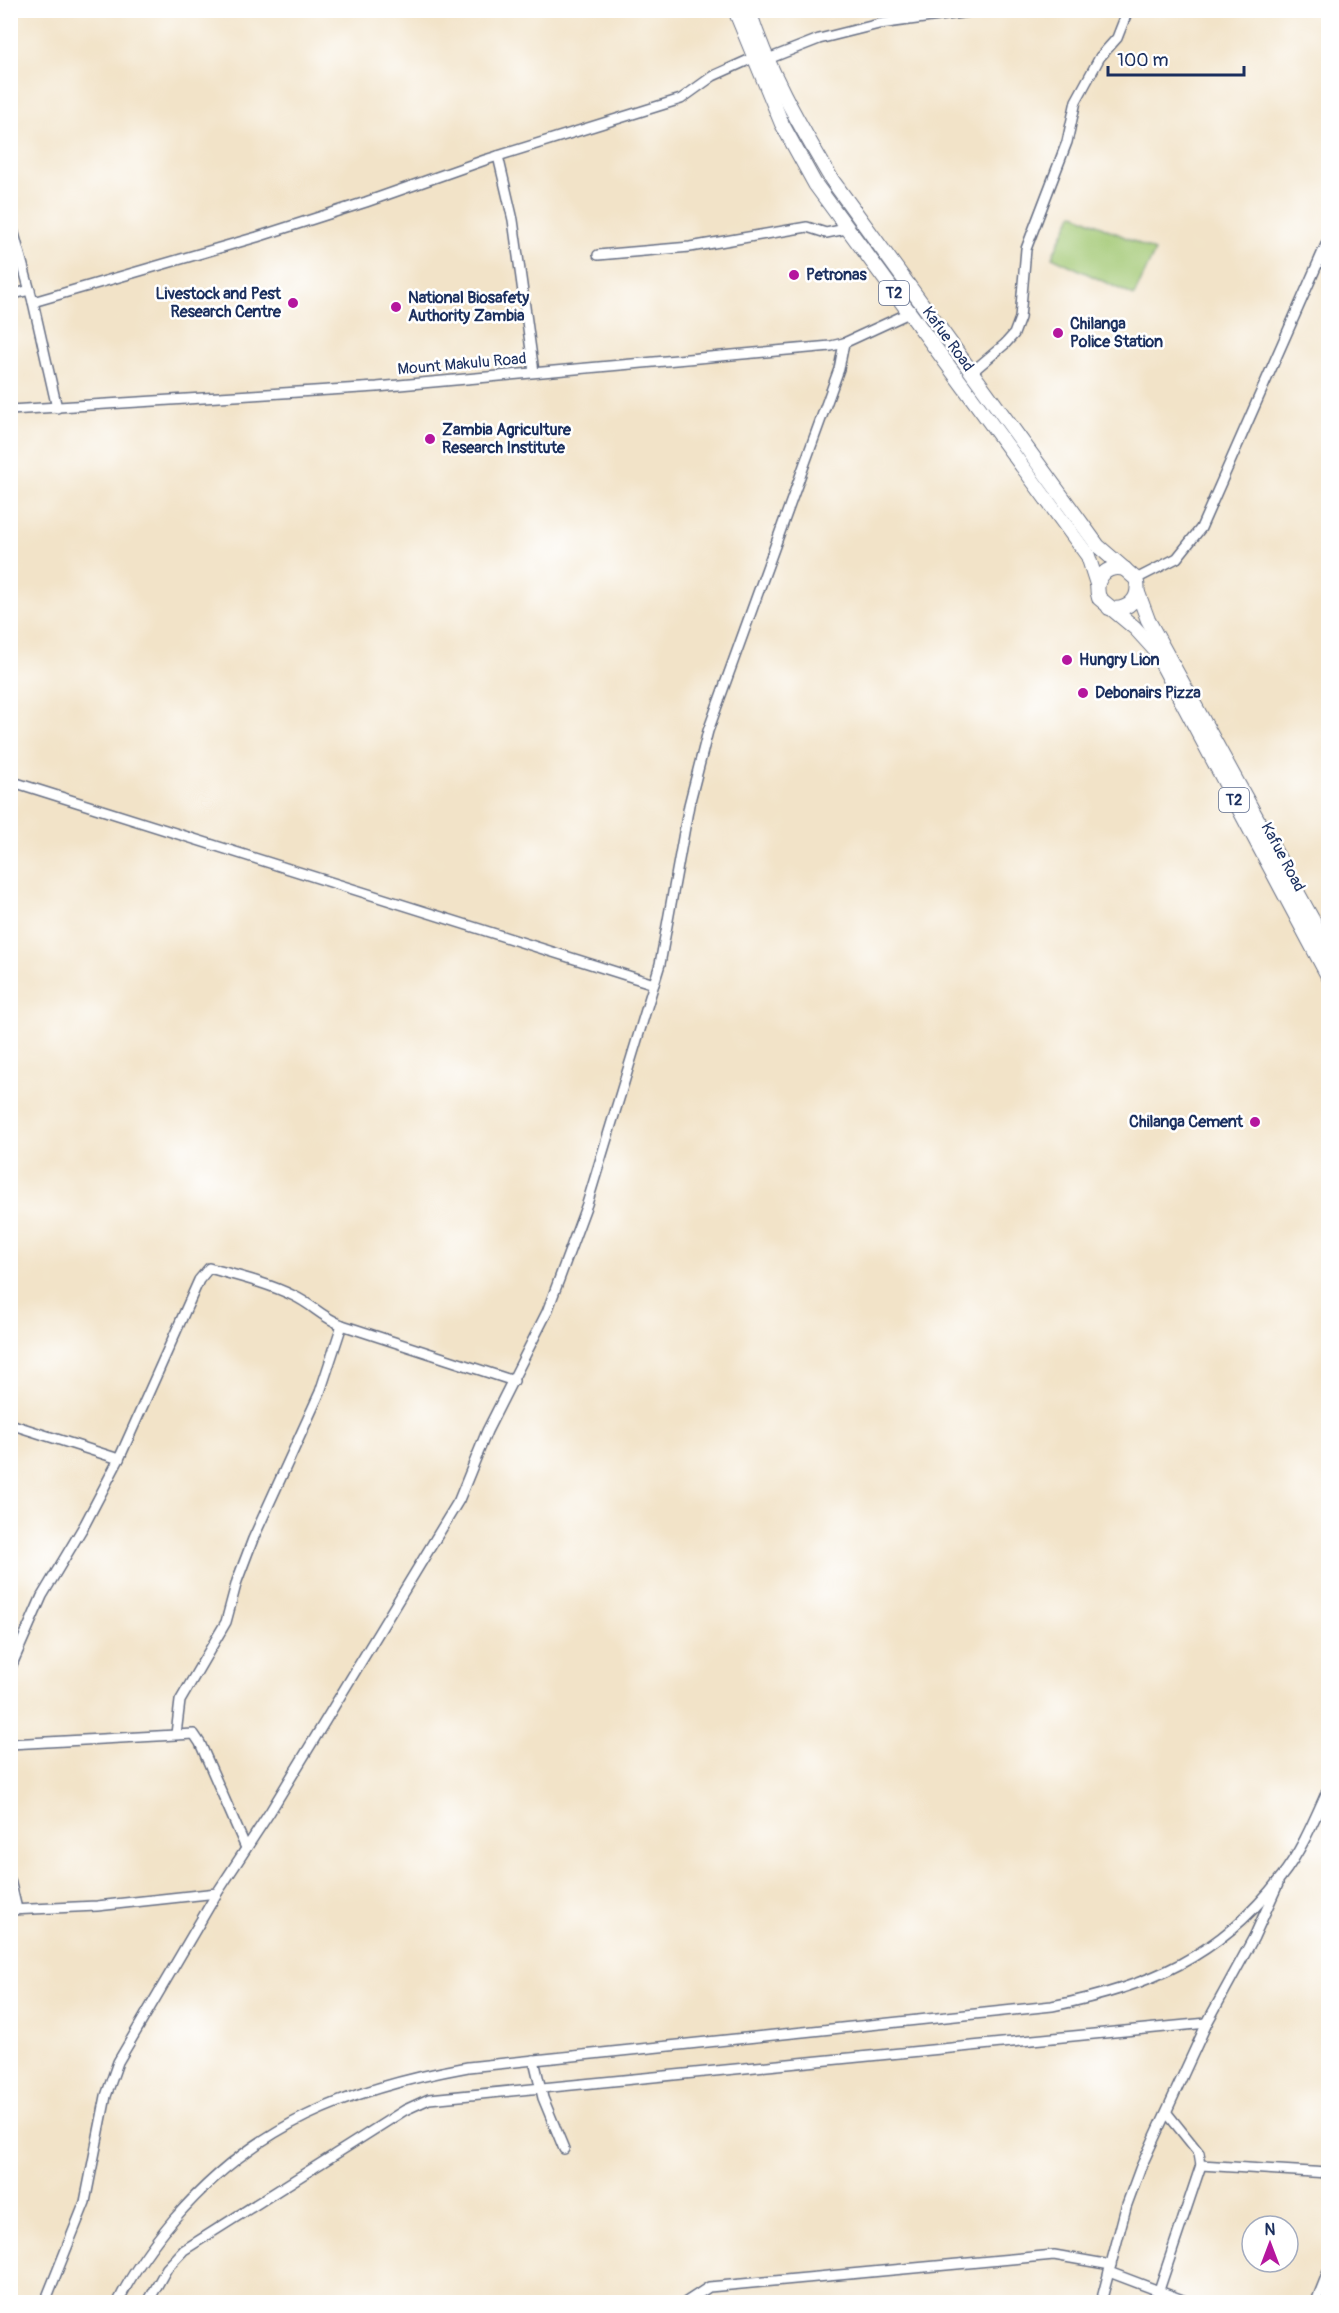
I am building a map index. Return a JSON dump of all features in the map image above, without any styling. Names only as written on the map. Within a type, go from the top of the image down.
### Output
[{"type":"highway","name":"Kafue Road","points":[[735,10],[753,58],[788,134],[815,184],[1088,556],[1097,584]]},
{"type":"highway","name":"Kafue Road","points":[[749,10],[768,59],[800,126],[832,180],[1098,546],[1133,581],[1148,620],[1329,948]]},
{"type":"highway","points":[[1108,570],[1133,581],[1130,605],[1116,609],[1109,608],[1099,598],[1097,584],[1108,570]]},
{"type":"highway","name":"Kafue Road","points":[[1109,608],[1135,628],[1154,649],[1329,976]]},
{"type":"street","points":[[768,59],[819,39],[879,24],[984,10]]},
{"type":"street","points":[[972,372],[1005,344],[1017,326],[1022,304],[1026,249],[1070,135],[1076,101],[1100,57],[1117,38],[1128,10]]},
{"type":"street","points":[[33,302],[257,237],[498,156],[681,99],[713,76],[753,58]]},
{"type":"street","points":[[498,156],[513,220],[534,372]]},
{"type":"street","points":[[10,219],[33,302],[57,408]]},
{"type":"street","points":[[598,255],[690,247],[807,227],[826,233],[846,229]]},
{"type":"street","points":[[1133,581],[1177,558],[1201,528],[1329,240]]},
{"type":"street","points":[[10,295],[30,290]]},
{"type":"street","name":"Mount Makulu Road","points":[[10,410],[365,388],[728,357],[844,343],[909,313]]},
{"type":"street","points":[[45,2302],[85,2202],[106,2096],[118,2062],[217,1893],[459,1500],[487,1431],[547,1312],[577,1235],[654,984],[667,933],[689,805],[708,731],[839,369],[844,343]]},
{"type":"street","points":[[10,781],[654,984]]},
{"type":"street","points":[[10,1669],[42,1596],[85,1524],[118,1458],[199,1280],[209,1268],[283,1291],[305,1301],[324,1318],[514,1381]]},
{"type":"street","points":[[177,1734],[180,1701],[226,1622],[249,1549],[320,1392],[342,1324]]},
{"type":"street","points":[[10,1424],[118,1458]]},
{"type":"street","points":[[10,1744],[194,1734],[246,1848]]},
{"type":"street","points":[[1101,2302],[1140,2169],[1207,2022],[1254,1937],[1282,1876],[1329,1789]]},
{"type":"street","points":[[118,2302],[149,2251],[193,2197],[237,2157],[298,2118],[342,2099],[388,2084],[468,2067],[1052,2006],[1097,1997],[1140,1984],[1212,1946],[1235,1928],[1282,1876]]},
{"type":"street","points":[[10,1880],[14,1909],[97,1906],[217,1893]]},
{"type":"street","points":[[1235,1928],[1249,1924],[1253,1928],[1254,1937]]},
{"type":"street","points":[[148,2302],[166,2268],[184,2250],[405,2110],[429,2099],[1207,2022]]},
{"type":"street","points":[[534,2060],[540,2088],[564,2149]]},
{"type":"street","points":[[1155,2302],[1201,2165],[1199,2153],[1167,2113]]},
{"type":"street","points":[[1201,2165],[1329,2173]]},
{"type":"street","points":[[686,2302],[709,2287],[1054,2255],[1110,2268],[1188,2302]]},
{"type":"street","points":[[1316,2302],[1329,2272]]},
{"type":"green space","points":[[1073,213],[1155,251],[1134,296],[1052,257]]},
{"type":"place","name":"Petronas","points":[[794,275]]},
{"type":"place","name":"Livestock and Pest Research Centre","points":[[293,303]]},
{"type":"place","name":"National Biosafety Authority Zambia","points":[[396,307]]},
{"type":"place","name":"Chilanga Police Station","points":[[1058,333]]},
{"type":"place","name":"Zambia Agriculture Research Institute","points":[[430,439]]},
{"type":"place","name":"Hungry Lion","points":[[1067,660]]},
{"type":"place","name":"Debonairs Pizza","points":[[1083,693]]},
{"type":"place","name":"Chilanga Cement","points":[[1255,1122]]}]
